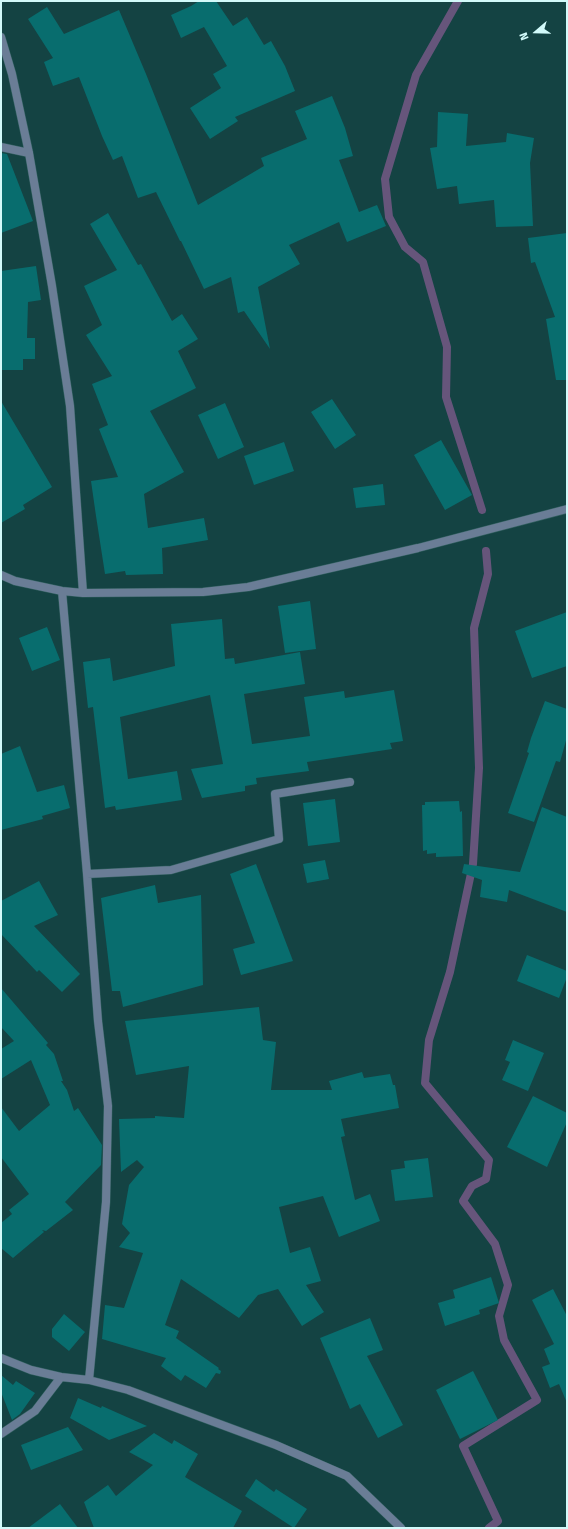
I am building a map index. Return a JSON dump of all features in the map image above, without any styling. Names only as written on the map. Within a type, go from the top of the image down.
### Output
[{"type":"street","points":[[1,37],[12,74],[29,153],[70,406],[83,593]]},
{"type":"street","points":[[1,147],[29,153]]},
{"type":"street","points":[[1,575],[15,581],[62,591],[83,593],[203,592],[248,587],[418,548],[567,509]]},
{"type":"street","points":[[62,591],[87,874],[98,1021],[108,1106],[106,1202],[89,1380]]},
{"type":"street","points":[[87,874],[171,870],[279,839],[275,794],[350,782]]},
{"type":"street","points":[[1,1358],[31,1370],[61,1377],[89,1380],[128,1390],[276,1445],[347,1476],[401,1528]]},
{"type":"street","points":[[1,1434],[35,1411],[61,1377]]},
{"type":"building","points":[[199,1],[216,1],[233,26],[247,17],[264,45],[271,41],[285,66],[295,91],[235,117],[238,121],[210,139],[190,108],[221,88],[213,74],[227,66],[204,27],[181,38],[171,15]]},
{"type":"building","points":[[47,7],[64,34],[119,10],[198,205],[264,166],[261,158],[307,139],[295,111],[332,96],[345,128],[353,156],[339,160],[359,212],[377,205],[386,226],[347,242],[339,222],[289,245],[300,264],[258,287],[270,349],[244,311],[238,313],[231,277],[204,289],[156,192],[138,198],[122,156],[113,160],[79,77],[53,86],[44,62],[53,58],[28,19]]},
{"type":"building","points":[[438,112],[468,114],[466,146],[506,142],[507,133],[534,138],[530,163],[533,226],[496,227],[494,200],[459,204],[457,186],[437,189],[430,148],[437,147]]},
{"type":"building","points":[[1,153],[7,154],[33,221],[1,233]]},
{"type":"building","points":[[108,213],[138,265],[141,264],[172,321],[182,314],[198,339],[178,351],[196,388],[150,411],[184,472],[144,494],[148,528],[204,518],[208,540],[162,548],[163,574],[126,575],[125,571],[105,574],[96,516],[91,481],[118,477],[99,429],[108,425],[92,384],[112,376],[86,335],[102,325],[84,286],[117,270],[90,224]]},
{"type":"building","points":[[567,233],[567,380],[556,380],[546,319],[555,317],[535,262],[531,263],[528,238]]},
{"type":"building","points":[[36,266],[41,300],[28,302],[27,338],[35,338],[35,359],[23,359],[23,370],[1,370],[1,271]]},
{"type":"building","points":[[332,399],[356,435],[335,449],[311,412]]},
{"type":"building","points":[[1,401],[52,487],[23,505],[25,509],[1,523]]},
{"type":"building","points":[[225,403],[244,447],[218,459],[198,415]]},
{"type":"building","points":[[441,440],[472,495],[445,510],[414,455]]},
{"type":"building","points":[[284,442],[294,471],[254,485],[244,456]]},
{"type":"building","points":[[383,484],[385,505],[356,508],[353,488]]},
{"type":"building","points":[[310,601],[316,649],[285,653],[278,606]]},
{"type":"building","points":[[567,612],[567,666],[532,678],[515,631]]},
{"type":"building","points":[[222,619],[225,659],[234,658],[235,664],[300,652],[305,684],[244,694],[252,744],[310,736],[304,697],[344,691],[345,698],[394,690],[403,741],[390,743],[392,749],[307,762],[309,771],[256,778],[257,784],[245,786],[245,791],[202,798],[191,769],[223,764],[210,695],[120,717],[128,779],[177,771],[182,800],[116,810],[115,806],[105,808],[93,707],[88,708],[83,662],[110,658],[113,681],[175,666],[171,624]]},
{"type":"building","points":[[47,627],[60,660],[32,671],[19,638]]},
{"type":"building","points":[[545,701],[567,709],[567,737],[560,762],[556,761],[534,822],[508,813],[529,753],[527,752],[531,738]]},
{"type":"building","points":[[20,746],[37,792],[64,785],[70,808],[42,816],[43,819],[1,830],[1,754]]},
{"type":"building","points":[[335,799],[340,842],[308,846],[303,803]]},
{"type":"building","points":[[459,801],[460,812],[462,811],[463,856],[436,857],[436,853],[427,854],[427,850],[423,851],[422,805],[425,805],[425,802]]},
{"type":"building","points":[[542,807],[567,817],[567,912],[509,890],[507,902],[480,897],[482,880],[462,873],[464,864],[520,872]]},
{"type":"building","points":[[325,860],[329,879],[307,883],[303,864]]},
{"type":"building","points":[[256,864],[293,961],[241,975],[233,949],[255,943],[230,874]]},
{"type":"building","points":[[39,881],[58,915],[34,926],[80,974],[62,992],[39,970],[37,972],[1,934],[1,901]]},
{"type":"building","points":[[155,885],[158,903],[201,895],[203,985],[123,1007],[120,991],[112,991],[101,898]]},
{"type":"building","points":[[527,955],[567,971],[567,977],[559,998],[517,981]]},
{"type":"building","points":[[1,988],[48,1043],[46,1045],[54,1054],[63,1081],[61,1081],[67,1090],[74,1111],[78,1108],[102,1145],[101,1165],[65,1202],[73,1210],[46,1231],[42,1230],[44,1232],[13,1258],[1,1248],[1,1223],[12,1214],[9,1210],[29,1194],[1,1157],[1,1107],[19,1131],[50,1105],[31,1060],[1,1079],[1,1049],[14,1041],[1,1027]]},
{"type":"building","points":[[259,1007],[263,1040],[276,1042],[271,1090],[332,1090],[329,1081],[362,1072],[364,1078],[390,1074],[393,1085],[395,1085],[399,1108],[341,1119],[345,1136],[341,1137],[355,1200],[370,1194],[380,1221],[339,1237],[323,1196],[279,1207],[290,1253],[310,1247],[321,1281],[306,1285],[324,1312],[302,1326],[278,1289],[258,1295],[239,1318],[181,1279],[165,1325],[179,1331],[176,1338],[219,1368],[218,1369],[221,1371],[220,1374],[216,1373],[206,1388],[185,1375],[181,1381],[161,1366],[166,1358],[102,1339],[105,1305],[124,1308],[143,1253],[119,1247],[130,1233],[122,1224],[129,1185],[144,1167],[137,1160],[121,1172],[119,1119],[155,1118],[155,1116],[184,1118],[189,1066],[136,1075],[125,1021]]},
{"type":"building","points":[[513,1040],[544,1053],[528,1091],[502,1080],[510,1062],[505,1060]]},
{"type":"building","points":[[533,1096],[567,1113],[567,1122],[547,1167],[507,1147]]},
{"type":"building","points":[[428,1158],[433,1197],[395,1201],[391,1170],[405,1168],[404,1161]]},
{"type":"building","points":[[491,1277],[499,1303],[479,1310],[480,1314],[445,1326],[438,1303],[455,1298],[453,1290]]},
{"type":"building","points":[[553,1289],[567,1316],[567,1403],[559,1384],[550,1388],[542,1367],[550,1364],[544,1349],[554,1344],[532,1300]]},
{"type":"building","points":[[64,1314],[85,1332],[69,1351],[52,1337],[52,1329]]},
{"type":"building","points":[[370,1318],[383,1350],[367,1356],[403,1425],[378,1438],[360,1404],[350,1409],[320,1338]]},
{"type":"building","points":[[473,1371],[498,1420],[460,1439],[436,1390]]},
{"type":"building","points":[[1,1375],[13,1385],[16,1381],[35,1393],[20,1414],[12,1420],[1,1392]]},
{"type":"building","points":[[78,1398],[101,1408],[102,1406],[147,1426],[109,1440],[70,1418]]},
{"type":"building","points":[[68,1427],[83,1450],[31,1470],[21,1445]]},
{"type":"building","points":[[154,1433],[172,1444],[174,1440],[198,1454],[185,1477],[242,1511],[233,1528],[94,1528],[84,1502],[108,1485],[116,1496],[153,1465],[129,1452]]},
{"type":"building","points":[[256,1479],[274,1492],[276,1489],[307,1509],[294,1528],[245,1496]]},
{"type":"building","points":[[60,1504],[78,1528],[28,1528]]},
{"type":"waterway","points":[[458,1],[416,75],[385,179],[389,217],[405,247],[423,262],[447,347],[446,397],[482,510]]},
{"type":"waterway","points":[[486,551],[488,574],[474,628],[479,768],[473,864],[450,972],[429,1040],[425,1083],[489,1160],[486,1179],[472,1186],[463,1201],[495,1244],[508,1285],[499,1316],[504,1340],[537,1400],[463,1446],[498,1521],[489,1528]]}]
